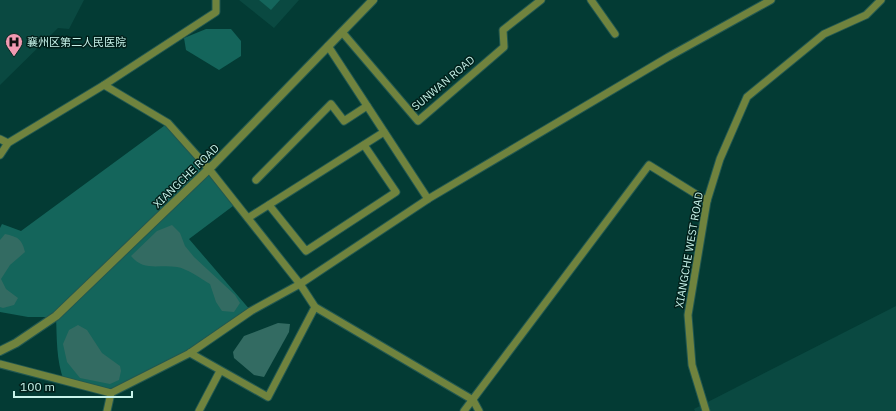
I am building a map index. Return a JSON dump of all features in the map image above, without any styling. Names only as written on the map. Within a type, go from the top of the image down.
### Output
[{"type":"street","points":[[0,155],[8,143],[104,85],[216,12],[216,0]]},
{"type":"street","name":"XIANGCHE ROAD","points":[[0,351],[16,343],[56,316],[209,169],[373,0]]},
{"type":"street","name":"SUNWAN ROAD","points":[[342,32],[418,121],[504,46],[503,30],[541,0]]},
{"type":"street","points":[[591,0],[615,34]]},
{"type":"street","points":[[0,364],[111,393],[190,353],[251,311],[300,284],[428,199],[668,57],[771,0]]},
{"type":"street","name":"XIANGCHE WEST ROAD","points":[[706,411],[692,365],[688,315],[707,201],[720,159],[747,97],[824,34],[866,15],[881,0]]},
{"type":"street","points":[[328,46],[428,199]]},
{"type":"street","points":[[104,85],[168,123],[209,169],[300,284],[315,307],[473,400],[479,411]]},
{"type":"street","points":[[256,180],[331,104],[344,121],[367,106]]},
{"type":"street","points":[[248,218],[384,132]]},
{"type":"street","points":[[0,139],[8,143]]},
{"type":"street","points":[[269,205],[306,251],[396,192],[364,145]]},
{"type":"street","points":[[464,411],[649,165],[707,201]]},
{"type":"street","points":[[190,353],[268,397],[315,307]]},
{"type":"street","points":[[199,411],[220,371]]},
{"type":"street","points":[[107,411],[111,393]]},
{"type":"shaded area","name":"襄州区第二人民医院","points":[[0,0],[84,0],[69,29],[58,28],[0,85]]},
{"type":"shaded area","points":[[239,0],[299,0],[274,28]]},
{"type":"shaded area","points":[[259,0],[280,0],[271,10]]},
{"type":"shaded area","points":[[206,29],[231,29],[241,41],[241,56],[219,70],[186,50],[184,38]]},
{"type":"shaded area","points":[[168,123],[237,203],[189,239],[251,311],[190,353],[111,393],[64,381],[58,357],[56,317],[28,317],[0,312],[0,228],[2,224],[21,231]]},
{"type":"shaded area","points":[[172,225],[180,233],[185,246],[194,257],[235,295],[240,303],[234,312],[222,311],[216,302],[210,284],[189,272],[181,268],[170,266],[147,266],[136,261],[131,256],[157,231]]},
{"type":"shaded area","points":[[5,234],[19,239],[25,252],[10,265],[1,279],[6,289],[18,298],[14,305],[3,308],[0,307],[0,240]]},
{"type":"shaded area","points":[[896,306],[896,411],[695,411],[694,409]]},
{"type":"shaded area","points":[[278,323],[290,324],[289,332],[264,377],[254,375],[234,358],[233,352],[244,336]]},
{"type":"shaded area","points":[[78,325],[87,330],[102,353],[120,366],[121,371],[119,380],[110,384],[80,378],[67,362],[63,344],[69,330]]},
{"type":"place","name":"襄州区第二人民医院","points":[[14,57]]}]
